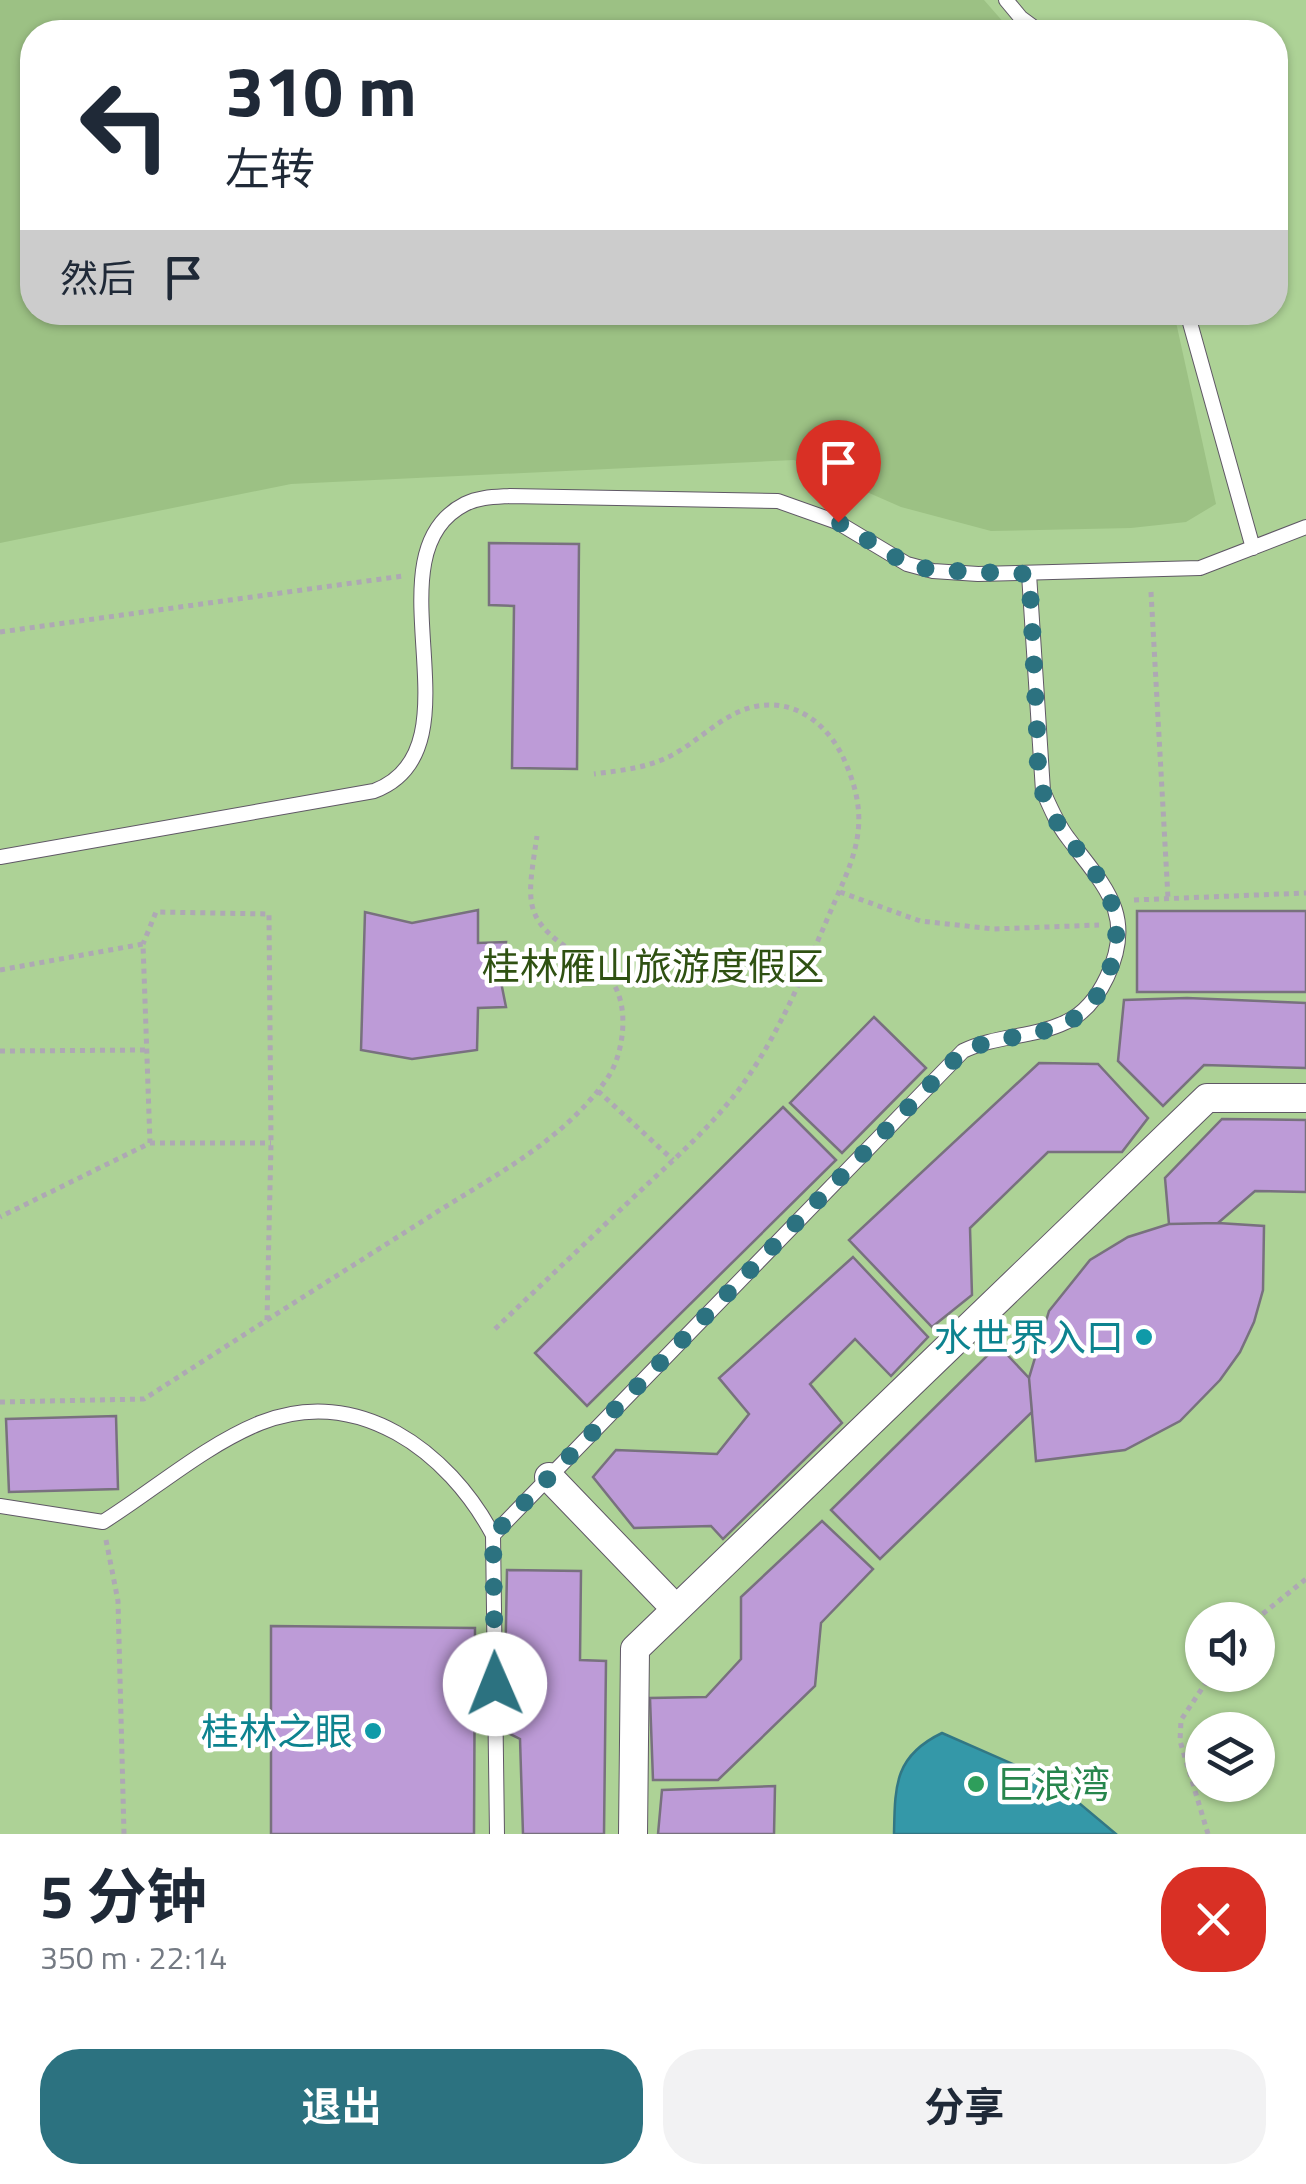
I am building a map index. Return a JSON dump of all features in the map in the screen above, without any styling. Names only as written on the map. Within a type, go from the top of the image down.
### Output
[{"type":"street","points":[[634,1834],[634,1649],[1207,1098],[1306,1098]]},
{"type":"street","points":[[549,1477],[676,1610]]},
{"type":"lane","points":[[1006,0],[1027,20]]},
{"type":"lane","points":[[1191,325],[1253,548]]},
{"type":"lane","points":[[0,857],[374,791],[391,783],[412,762],[420,743],[424,715],[423,573],[428,544],[443,520],[467,503],[510,496],[778,501],[838,522],[907,564],[948,572],[1029,574],[1209,566],[1306,527]]},
{"type":"lane","points":[[493,1535],[962,1052],[992,1038],[1050,1028],[1086,1009],[1110,971],[1117,940],[1113,901],[1102,878],[1061,827],[1043,791],[1029,574]]},
{"type":"lane","points":[[0,1506],[103,1522],[233,1436],[280,1417],[345,1412],[398,1431],[458,1481],[493,1535],[497,1834]]},
{"type":"path","points":[[1150,570],[1168,898]]},
{"type":"path","points":[[0,632],[423,573]]},
{"type":"path","points":[[495,1329],[729,1102],[798,986],[860,833],[859,811],[840,749],[806,714],[772,705],[751,708],[711,726],[677,752],[647,766],[594,774]]},
{"type":"path","points":[[0,1402],[144,1399],[540,1147],[598,1090],[608,1078],[620,1045],[623,1013],[618,990],[603,971],[550,936],[535,918],[529,889],[537,836]]},
{"type":"path","points":[[839,891],[920,921],[994,929],[1116,924]]},
{"type":"path","points":[[1113,901],[1306,893]]},
{"type":"path","points":[[150,1143],[144,944],[156,912],[269,914],[271,1143],[267,1320]]},
{"type":"path","points":[[0,970],[144,944]]},
{"type":"path","points":[[0,1051],[147,1050]]},
{"type":"path","points":[[598,1090],[673,1160]]},
{"type":"path","points":[[0,1217],[150,1143],[271,1143]]},
{"type":"path","points":[[103,1522],[118,1601],[124,1834]]},
{"type":"path","points":[[1275,1604],[1306,1579]]},
{"type":"path","points":[[1200,1692],[1181,1720],[1180,1742],[1208,1834]]},
{"type":"green space","name":"桂林雁山旅游度假区","points":[[0,0],[1306,0],[1306,1834],[0,1834]]},
{"type":"green space","points":[[0,0],[984,0],[1002,20],[20,20],[20,325],[1177,325],[1216,504],[1186,522],[1131,528],[991,531],[901,507],[794,460],[291,484],[0,543]]},
{"type":"water","name":"巨浪湾","points":[[942,1733],[1054,1782],[1116,1834],[894,1834],[900,1774],[914,1752]]},
{"type":"building","points":[[489,543],[579,544],[577,769],[512,768],[514,606],[489,605]]},
{"type":"building","points":[[478,910],[478,943],[506,942],[501,982],[506,1007],[478,1008],[477,1050],[412,1059],[361,1050],[365,912],[412,923]]},
{"type":"building","points":[[1137,911],[1306,911],[1306,992],[1137,992]]},
{"type":"building","points":[[1187,998],[1306,1003],[1306,1068],[1204,1065],[1163,1106],[1118,1061],[1124,1000]]},
{"type":"building","points":[[874,1017],[926,1068],[842,1153],[790,1103]]},
{"type":"building","points":[[1039,1063],[1098,1064],[1148,1118],[1122,1152],[1048,1152],[970,1228],[972,1295],[932,1327],[849,1240]]},
{"type":"building","points":[[783,1107],[836,1160],[587,1406],[535,1353]]},
{"type":"building","points":[[1222,1119],[1306,1120],[1306,1192],[1255,1191],[1218,1223],[1169,1224],[1165,1178]]},
{"type":"building","name":"水世界入口","points":[[1169,1224],[1264,1226],[1263,1290],[1254,1322],[1240,1352],[1220,1380],[1180,1421],[1125,1450],[1036,1461],[1029,1378],[1049,1311],[1090,1260],[1128,1237]]},
{"type":"building","points":[[853,1257],[928,1337],[891,1376],[855,1339],[810,1384],[842,1423],[723,1539],[711,1526],[634,1528],[593,1477],[616,1450],[717,1454],[749,1414],[719,1378]]},
{"type":"building","points":[[998,1345],[1029,1378],[1032,1412],[880,1559],[831,1510]]},
{"type":"building","points":[[116,1416],[118,1489],[9,1492],[6,1419]]},
{"type":"building","points":[[822,1521],[873,1569],[821,1623],[815,1686],[718,1780],[653,1780],[650,1698],[706,1697],[741,1659],[741,1597]]},
{"type":"building","points":[[507,1570],[581,1571],[580,1660],[606,1661],[604,1834],[523,1834],[520,1739],[504,1731]]},
{"type":"building","name":"桂林之眼","points":[[271,1626],[475,1628],[474,1834],[271,1834]]},
{"type":"building","points":[[775,1786],[774,1834],[658,1834],[662,1790]]},
{"type":"place","name":"水世界入口","points":[[1144,1337]]},
{"type":"place","name":"桂林之眼","points":[[373,1731]]},
{"type":"place","name":"巨浪湾","points":[[976,1784]]},
{"type":"route","points":[[495,1684],[493,1535],[962,1052],[992,1038],[1064,1024],[1086,1009],[1110,971],[1117,940],[1113,901],[1102,878],[1068,838],[1043,791],[1029,574],[978,574],[907,564],[838,522]]}]
